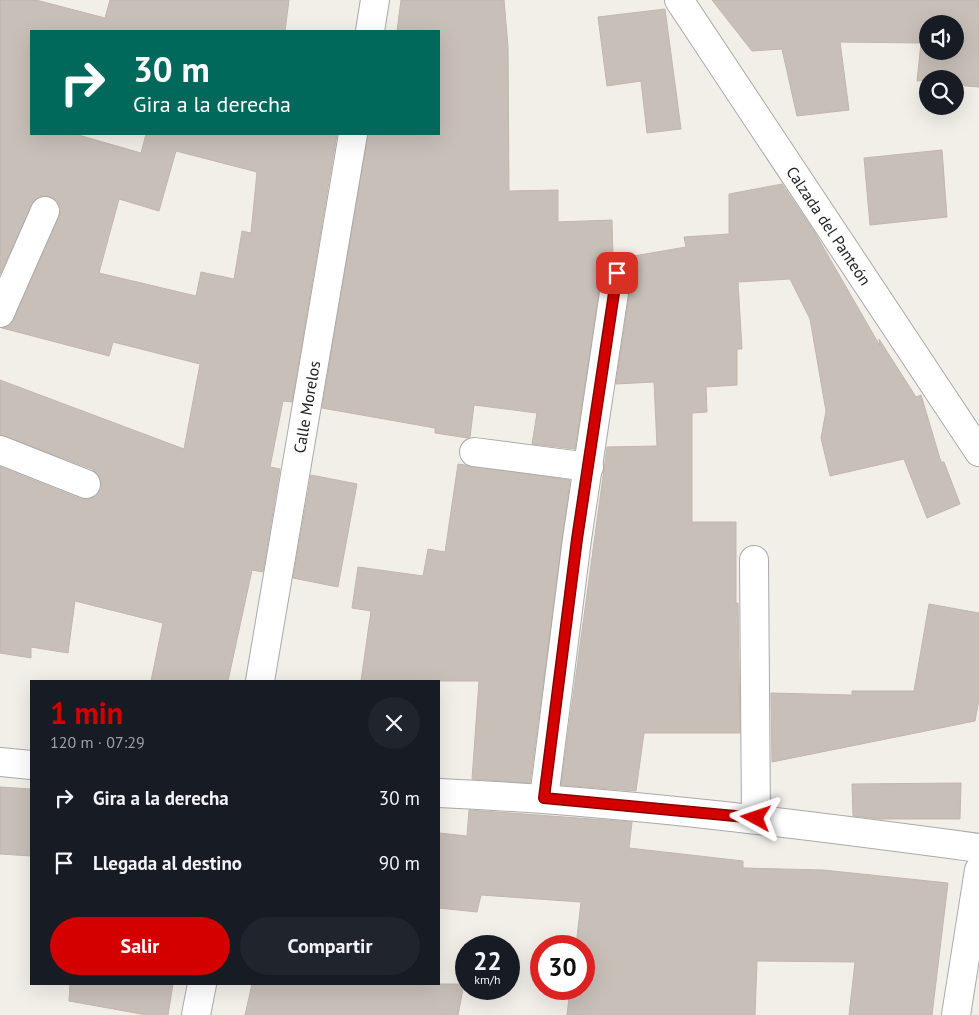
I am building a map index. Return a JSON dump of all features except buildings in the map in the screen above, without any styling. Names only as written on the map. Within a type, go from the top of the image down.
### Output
[{"type":"street","points":[[370,30],[375,0]]},
{"type":"street","name":"Calzada del Panteón","points":[[679,0],[979,452]]},
{"type":"street","name":"Calle Morelos","points":[[260,680],[353,135]]},
{"type":"street","points":[[0,313],[46,211]]},
{"type":"street","points":[[544,798],[588,467],[617,273]]},
{"type":"street","points":[[0,450],[86,484]]},
{"type":"street","points":[[474,452],[588,467]]},
{"type":"street","points":[[754,560],[756,818]]},
{"type":"street","points":[[0,762],[30,765]]},
{"type":"street","points":[[440,793],[544,798],[756,818],[979,848]]},
{"type":"street","points":[[956,1015],[979,870]]},
{"type":"street","points":[[196,1015],[202,985]]},
{"type":"route","points":[[617,273],[577,539],[544,798],[756,818]]}]
